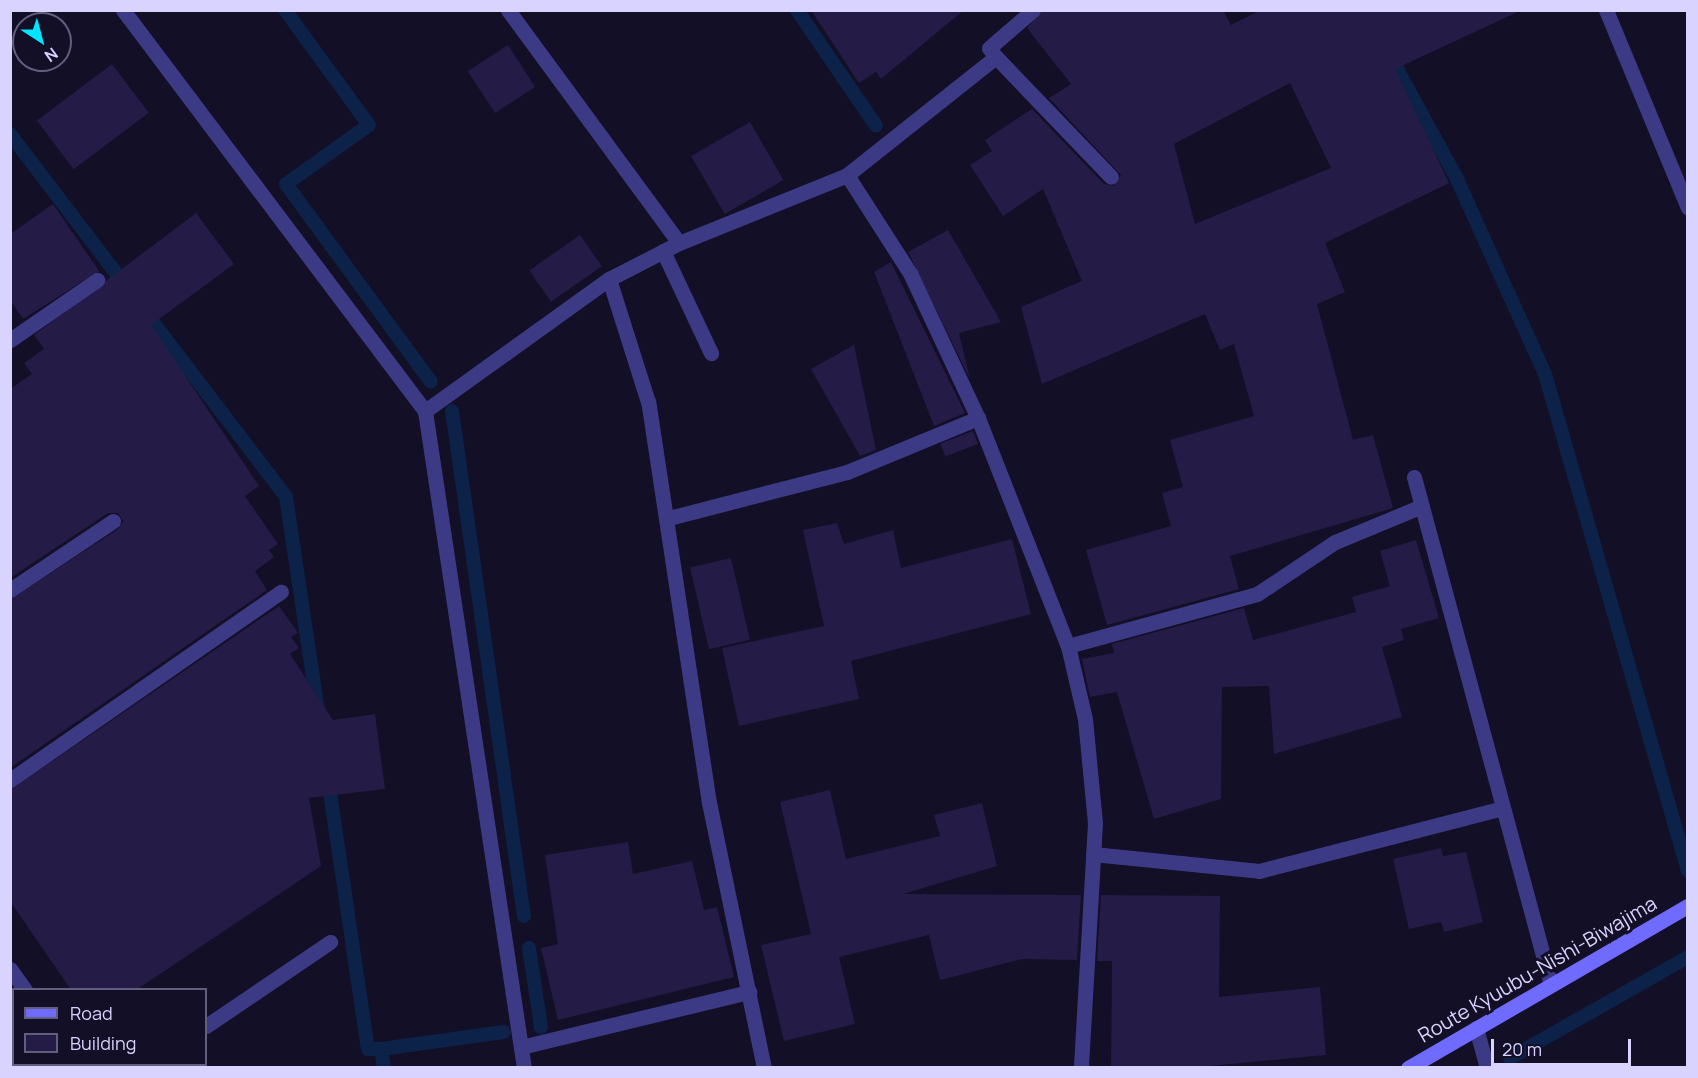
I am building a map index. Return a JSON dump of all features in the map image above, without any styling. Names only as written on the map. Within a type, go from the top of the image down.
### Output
[{"type":"main road","name":"Route Kyuubu-Nishi-Biwajima","points":[[1408,1068],[1688,906]]},
{"type":"street","points":[[123,10],[425,411],[524,1068]]},
{"type":"street","points":[[508,10],[679,243]]},
{"type":"street","points":[[1033,10],[989,48],[1111,177]]},
{"type":"street","points":[[1606,10],[1688,208]]},
{"type":"street","points":[[425,411],[609,279],[679,243],[847,175],[996,57]]},
{"type":"street","points":[[847,175],[910,273],[978,418],[1068,646],[1085,719],[1093,855],[1081,1068]]},
{"type":"street","points":[[663,251],[711,353]]},
{"type":"street","points":[[609,279],[648,402],[669,518],[709,803],[764,1068]]},
{"type":"street","points":[[10,340],[97,280]]},
{"type":"street","points":[[669,518],[847,472],[978,418]]},
{"type":"street","points":[[1414,477],[1551,985]]},
{"type":"street","points":[[1068,646],[1257,594],[1335,542],[1422,506]]},
{"type":"street","points":[[10,590],[113,521]]},
{"type":"street","points":[[10,780],[281,592]]},
{"type":"street","points":[[1093,855],[1260,871],[1503,808]]},
{"type":"street","points":[[207,1025],[330,942]]},
{"type":"street","points":[[10,969],[24,988]]},
{"type":"street","points":[[521,1047],[749,992]]},
{"type":"street","points":[[1476,1028],[1487,1068]]},
{"type":"building","points":[[811,10],[964,10],[881,79],[876,72],[859,83]]},
{"type":"building","points":[[1042,10],[1223,10],[1231,25],[1261,10],[1522,10],[1395,69],[1449,183],[1325,243],[1345,292],[1317,304],[1353,440],[1373,435],[1393,508],[1230,556],[1239,589],[1107,625],[1086,550],[1171,526],[1162,493],[1183,487],[1170,440],[1254,416],[1234,344],[1220,350],[1205,314],[1042,384],[1021,307],[1082,281],[1043,189],[1003,216],[970,165],[992,151],[985,140],[1032,109],[1104,184],[1114,186],[1121,175],[1049,98],[1071,84],[1027,28]],"holes":[[[1290,83],[1331,168],[1195,224],[1174,144]]]},
{"type":"building","points":[[508,45],[535,87],[495,113],[468,71]]},
{"type":"building","points":[[112,64],[149,113],[74,169],[37,121]]},
{"type":"building","points":[[750,122],[784,180],[725,214],[691,156]]},
{"type":"building","points":[[53,204],[99,271],[23,319],[10,300],[10,234]]},
{"type":"building","points":[[196,213],[234,264],[151,325],[259,486],[245,496],[278,544],[269,550],[274,557],[255,571],[267,590],[10,768],[10,600],[118,529],[123,521],[118,513],[108,513],[10,578],[10,389],[32,374],[24,363],[44,349],[34,335]]},
{"type":"building","points":[[948,230],[1001,322],[959,333],[970,379],[908,252]]},
{"type":"building","points":[[580,235],[602,266],[551,302],[529,271]]},
{"type":"building","points":[[891,262],[965,413],[934,426],[874,272]]},
{"type":"building","points":[[854,345],[876,450],[860,456],[811,369]]},
{"type":"building","points":[[973,431],[978,444],[945,457],[940,444]]},
{"type":"building","points":[[837,523],[844,544],[893,530],[901,568],[1012,539],[1031,614],[851,661],[859,699],[739,726],[722,648],[824,626],[803,530]]},
{"type":"building","points":[[1416,540],[1439,618],[1401,629],[1404,640],[1382,647],[1402,717],[1274,754],[1269,686],[1222,687],[1221,799],[1154,819],[1117,692],[1090,697],[1082,659],[1114,653],[1112,644],[1244,608],[1253,640],[1356,612],[1352,597],[1390,586],[1380,551]]},
{"type":"building","points":[[731,558],[750,640],[709,649],[690,567]]},
{"type":"building","points":[[279,606],[298,633],[291,637],[299,648],[290,654],[333,720],[375,714],[385,789],[309,798],[321,866],[139,988],[70,988],[10,901],[10,790]]},
{"type":"building","points":[[830,790],[846,859],[940,836],[934,815],[982,803],[997,866],[903,894],[1081,895],[1077,960],[1022,959],[940,980],[929,935],[839,957],[855,1024],[784,1041],[761,945],[811,934],[780,802]]},
{"type":"building","points":[[628,842],[633,874],[692,861],[704,910],[717,907],[734,977],[558,1020],[541,948],[558,944],[545,855]]},
{"type":"building","points":[[1441,848],[1443,856],[1466,852],[1483,922],[1444,932],[1441,922],[1409,929],[1393,859]]},
{"type":"building","points":[[1101,895],[1220,896],[1219,997],[1320,987],[1326,1055],[1188,1068],[1111,1068],[1112,961],[1097,961]]},
{"type":"waterway","points":[[285,10],[369,125],[286,184],[431,382]]},
{"type":"waterway","points":[[797,10],[876,126]]},
{"type":"waterway","points":[[1389,54],[1456,177],[1545,374],[1688,871]]},
{"type":"waterway","points":[[10,134],[126,286]]},
{"type":"waterway","points":[[143,309],[286,497],[318,710]]},
{"type":"waterway","points":[[452,411],[524,916]]},
{"type":"waterway","points":[[328,779],[368,1049],[381,1049]]},
{"type":"waterway","points":[[529,948],[541,1027]]},
{"type":"waterway","points":[[1510,1058],[1688,957]]},
{"type":"waterway","points":[[384,1068],[381,1049],[504,1032]]}]
